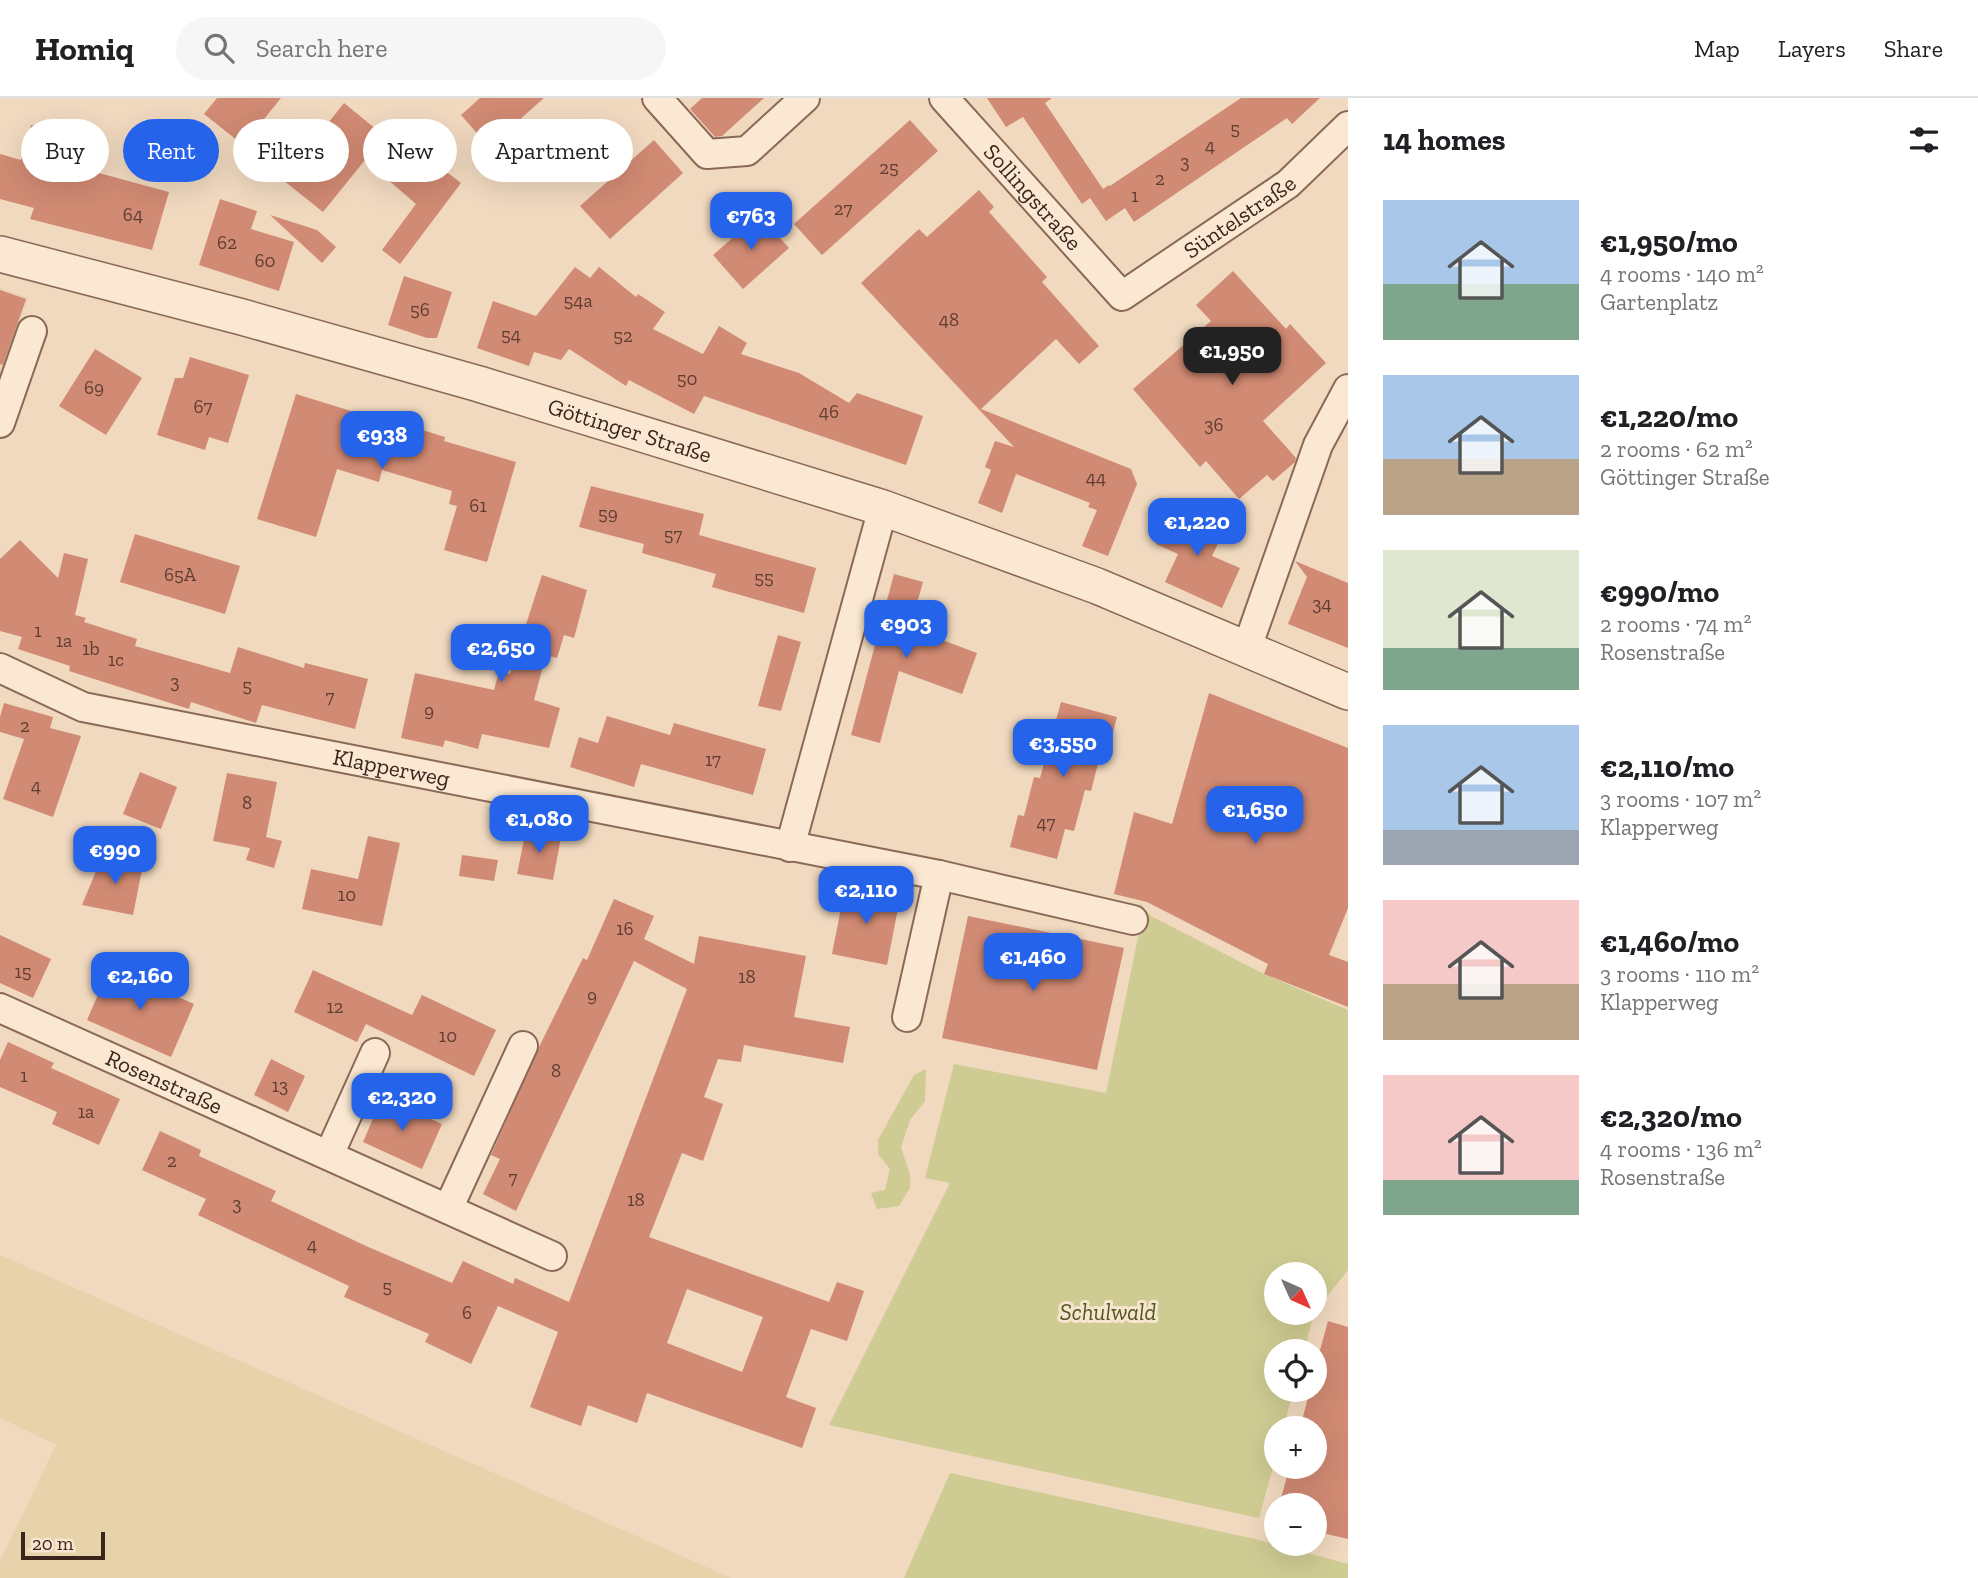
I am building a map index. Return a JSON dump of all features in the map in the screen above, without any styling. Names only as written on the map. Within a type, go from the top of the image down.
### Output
[{"type":"street","points":[[657,98],[707,154],[747,151],[805,98]]},
{"type":"street","name":"Sollingstraße","points":[[944,98],[1122,296]]},
{"type":"street","name":"Süntelstraße","points":[[1122,296],[1288,184],[1348,126]]},
{"type":"street","name":"Göttinger Straße","points":[[0,254],[293,331],[479,384],[883,508],[1097,586],[1348,692]]},
{"type":"street","points":[[0,423],[32,331]]},
{"type":"street","points":[[1247,648],[1318,445],[1348,389]]},
{"type":"street","points":[[790,847],[883,508]]},
{"type":"street","name":"Klapperweg","points":[[0,668],[83,707],[939,876],[1133,920]]},
{"type":"street","points":[[907,1017],[939,876]]},
{"type":"street","name":"Rosenstraße","points":[[0,1008],[552,1256]]},
{"type":"street","points":[[448,1209],[523,1046]]},
{"type":"street","points":[[329,1155],[375,1053]]},
{"type":"shaded area","points":[[0,288],[28,298],[0,381]]},
{"type":"shaded area","points":[[0,1255],[731,1578],[0,1578],[0,1561],[56,1445],[0,1418]]},
{"type":"green space","name":"Schulwald","points":[[1140,903],[1151,916],[1264,974],[1348,1010],[1348,1270],[1327,1297],[1327,1262],[1264,1262],[1264,1325],[1311,1325],[1307,1339],[1264,1339],[1264,1402],[1291,1402],[1286,1416],[1264,1416],[1264,1479],[1270,1479],[1259,1518],[829,1425],[950,1183],[925,1178],[954,1064],[1106,1093],[1141,923]]},
{"type":"green space","points":[[926,1069],[925,1101],[910,1120],[901,1147],[910,1175],[910,1188],[899,1206],[877,1209],[871,1193],[885,1190],[890,1169],[878,1154],[878,1140],[914,1075]]},
{"type":"green space","points":[[950,1473],[1255,1539],[1264,1541],[1264,1556],[1318,1556],[1348,1564],[1348,1578],[904,1578]]},
{"type":"building","points":[[217,98],[281,98],[264,119],[233,119],[233,137],[219,126],[219,119],[210,119],[204,114]]},
{"type":"building","points":[[480,98],[544,98],[520,119],[471,119],[471,126],[461,115]]},
{"type":"building","points":[[702,98],[764,98],[722,136],[715,137],[690,109]]},
{"type":"building","points":[[987,98],[1052,98],[1045,103],[1103,189],[1241,98],[1320,98],[1292,124],[1287,118],[1134,222],[1125,208],[1106,221],[1090,198],[1082,204],[1023,117],[1006,127]]},
{"type":"building","points":[[344,103],[364,119],[363,162],[349,180],[349,119],[331,119]]},
{"type":"building","points":[[910,120],[938,151],[822,255],[794,224]]},
{"type":"building","points":[[654,140],[683,173],[610,239],[580,206],[607,182],[633,182],[633,159]]},
{"type":"building","points":[[0,154],[21,160],[21,182],[109,182],[109,176],[123,180],[123,182],[169,192],[152,250],[30,219],[34,208],[0,199]]},
{"type":"building","points":[[457,180],[461,183],[400,264],[382,250],[416,204],[390,182]]},
{"type":"building","points":[[286,182],[347,182],[323,212]]},
{"type":"building","points":[[979,190],[994,207],[989,212],[1047,277],[1042,282],[1099,346],[1079,364],[1056,339],[981,409],[1131,469],[1137,484],[1108,556],[1082,546],[1097,510],[1088,507],[1090,503],[1016,474],[1002,513],[978,503],[991,470],[985,467],[995,441],[1014,447],[861,283],[919,229],[927,237]]},
{"type":"building","points":[[220,199],[257,211],[251,229],[294,242],[279,291],[199,265]]},
{"type":"building","points":[[270,215],[317,230],[336,247],[322,263]]},
{"type":"building","points":[[759,215],[789,248],[743,289],[713,255]]},
{"type":"building","points":[[575,267],[590,278],[599,267],[636,297],[638,294],[665,312],[653,329],[703,354],[719,326],[747,343],[741,354],[799,373],[849,403],[857,393],[923,416],[906,465],[704,396],[694,414],[629,380],[626,386],[569,349],[561,360],[534,352],[529,366],[477,348],[493,301],[536,316]]},
{"type":"building","points":[[1233,271],[1286,329],[1290,324],[1326,363],[1263,421],[1296,458],[1295,462],[1273,481],[1267,475],[1239,499],[1206,461],[1200,467],[1133,389],[1211,321],[1196,305]]},
{"type":"building","points":[[404,276],[452,292],[437,338],[427,338],[388,325]]},
{"type":"building","points":[[0,290],[26,299],[3,365],[0,364]]},
{"type":"building","points":[[95,349],[142,378],[106,435],[59,406]]},
{"type":"building","points":[[190,357],[249,375],[228,443],[209,437],[205,450],[157,435],[175,378],[183,378]]},
{"type":"building","points":[[296,394],[393,424],[394,421],[445,437],[444,441],[516,462],[487,562],[444,550],[457,506],[449,504],[452,491],[382,470],[379,482],[337,469],[316,537],[257,519]]},
{"type":"building","points":[[591,486],[704,514],[699,535],[816,568],[804,613],[712,587],[716,574],[642,553],[644,544],[579,527]]},
{"type":"building","points":[[1172,508],[1224,531],[1212,556],[1240,568],[1222,608],[1165,582],[1178,554],[1156,544]]},
{"type":"building","points":[[135,534],[240,566],[225,614],[120,582]]},
{"type":"building","points":[[20,540],[58,578],[64,553],[88,559],[75,615],[86,618],[84,622],[137,639],[135,646],[230,673],[238,647],[304,668],[305,663],[368,679],[355,729],[262,705],[256,723],[191,702],[189,709],[69,671],[70,666],[18,649],[22,637],[0,631],[0,559]]},
{"type":"building","points":[[1295,561],[1348,583],[1348,648],[1288,624],[1307,577]]},
{"type":"building","points":[[894,574],[923,582],[910,628],[977,653],[962,694],[899,671],[880,743],[851,735]]},
{"type":"building","points":[[542,575],[587,590],[574,638],[564,635],[557,658],[546,655],[534,700],[560,708],[549,748],[482,734],[478,749],[445,740],[443,747],[401,738],[415,673],[494,690],[499,671],[510,674]]},
{"type":"building","points":[[778,635],[801,642],[781,711],[758,706]]},
{"type":"building","points":[[1209,693],[1348,748],[1348,908],[1329,955],[1348,962],[1348,1007],[1264,974],[1268,964],[1147,902],[1114,894],[1134,812],[1172,824]]},
{"type":"building","points":[[1061,702],[1117,717],[1107,754],[1101,752],[1091,791],[1085,790],[1074,831],[1065,829],[1057,859],[1010,847],[1018,815],[1024,816],[1034,777],[1040,778]]},
{"type":"building","points":[[4,703],[53,717],[50,728],[81,736],[53,817],[3,799],[24,739],[0,732]]},
{"type":"building","points":[[607,716],[670,735],[674,723],[766,749],[753,795],[641,764],[634,787],[570,767],[579,737],[598,743]]},
{"type":"building","points":[[140,772],[177,787],[161,829],[123,814]]},
{"type":"building","points":[[227,773],[277,782],[266,837],[282,841],[274,868],[246,860],[250,848],[213,841]]},
{"type":"building","points":[[526,830],[561,837],[553,880],[517,874]]},
{"type":"building","points":[[368,836],[400,843],[382,926],[302,909],[311,869],[358,879]]},
{"type":"building","points":[[462,855],[498,860],[494,881],[459,876]]},
{"type":"building","points":[[102,857],[143,865],[133,915],[82,905]]},
{"type":"building","points":[[845,888],[900,898],[887,965],[832,954]]},
{"type":"building","points":[[614,899],[654,916],[644,939],[694,964],[699,936],[806,956],[794,1017],[850,1027],[843,1063],[744,1045],[741,1062],[718,1059],[704,1097],[723,1104],[703,1161],[682,1153],[649,1237],[829,1302],[837,1282],[864,1291],[847,1341],[811,1329],[786,1397],[816,1408],[802,1448],[647,1393],[637,1423],[588,1405],[581,1426],[530,1407],[558,1332],[498,1306],[471,1364],[425,1342],[429,1334],[344,1297],[349,1286],[198,1215],[206,1199],[142,1170],[160,1131],[201,1150],[199,1156],[276,1191],[271,1201],[452,1283],[463,1261],[513,1284],[515,1278],[569,1302],[687,989],[634,961],[516,1211],[483,1194],[500,1159],[491,1155],[539,1047],[583,958],[587,960]],"holes":[[[687,1289],[763,1317],[742,1372],[667,1343]]]},
{"type":"building","points":[[968,916],[1124,948],[1097,1070],[942,1038]]},
{"type":"building","points":[[0,935],[51,959],[33,998],[0,983]]},
{"type":"building","points":[[110,967],[194,1004],[171,1057],[87,1020]]},
{"type":"building","points":[[313,970],[412,1015],[422,995],[496,1030],[474,1076],[366,1024],[357,1042],[294,1012]]},
{"type":"building","points":[[8,1042],[54,1063],[51,1068],[120,1099],[99,1145],[52,1124],[57,1112],[0,1087],[0,1060]]},
{"type":"building","points":[[271,1059],[305,1076],[288,1112],[254,1095]]},
{"type":"building","points":[[382,1098],[442,1124],[422,1169],[363,1142]]},
{"type":"building","points":[[1328,1321],[1348,1327],[1348,1539],[1327,1534],[1327,1493],[1282,1493],[1286,1479],[1327,1479],[1327,1416],[1303,1416],[1307,1402],[1327,1402],[1327,1339],[1323,1339]]}]
